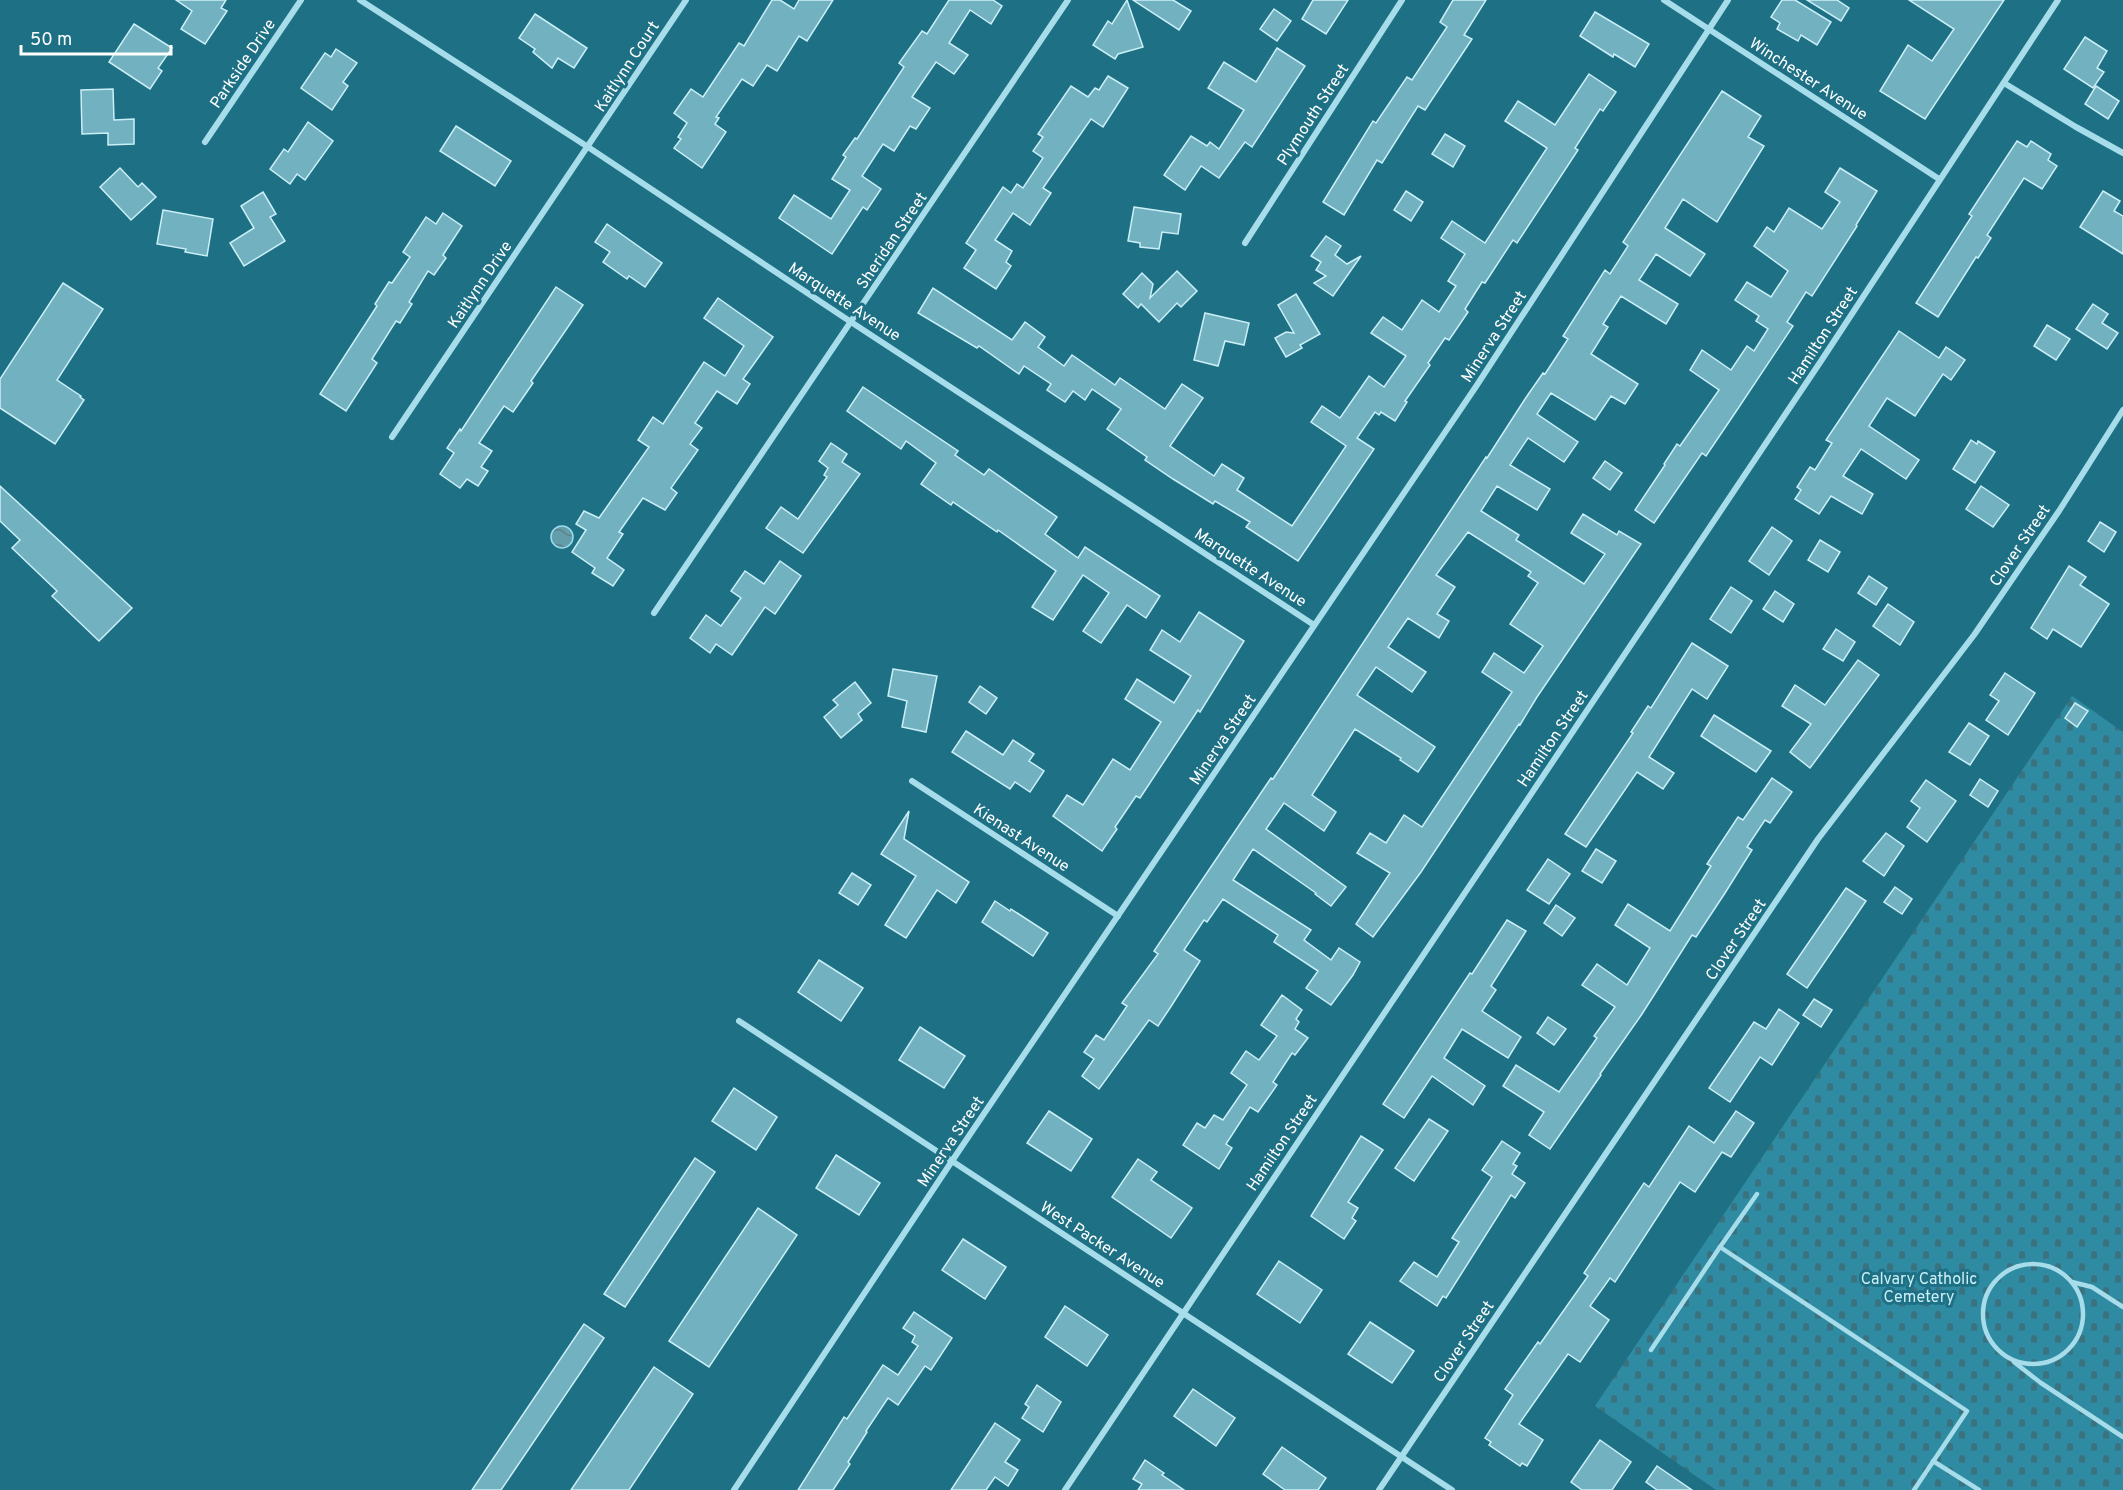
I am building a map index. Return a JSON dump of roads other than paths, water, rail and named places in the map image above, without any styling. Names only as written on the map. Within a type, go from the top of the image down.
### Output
[{"type":"street","name":"Parkside Drive","points":[[205,142],[301,0]]},
{"type":"street","name":"Marquette Avenue","points":[[360,0],[588,147],[1314,625]]},
{"type":"street","name":"Kaitlynn Court","points":[[588,147],[686,0]]},
{"type":"street","name":"Sheridan Street","points":[[654,613],[1068,0]]},
{"type":"street","name":"Plymouth Street","points":[[1245,243],[1402,0]]},
{"type":"street","name":"Winchester Avenue","points":[[1664,0],[1939,179]]},
{"type":"street","name":"Minerva Street","points":[[734,1490],[952,1161],[1477,385],[1728,0]]},
{"type":"street","name":"Hamilton Street","points":[[1065,1490],[1808,381],[2058,0]]},
{"type":"street","points":[[2004,83],[2123,153]]},
{"type":"street","name":"Kaitlynn Drive","points":[[392,437],[588,147]]},
{"type":"street","name":"Clover Street","points":[[1379,1490],[1818,839],[1974,635],[2059,511],[2123,410]]},
{"type":"street","name":"Kienast Avenue","points":[[912,781],[1118,916]]},
{"type":"street","name":"West Packer Avenue","points":[[739,1021],[1452,1490]]},
{"type":"lane","points":[[1651,1350],[1757,1194]]},
{"type":"lane","points":[[1720,1247],[1967,1411],[1914,1490]]},
{"type":"lane","points":[[2010,1359],[2026,1365],[2044,1364],[2060,1358],[2073,1346],[2082,1331],[2084,1314],[2081,1297],[2072,1282],[2059,1270],[2045,1265],[2031,1264],[2016,1267],[2003,1274],[1993,1284],[1986,1297],[1983,1310],[1984,1325],[1997,1350],[2041,1383],[2123,1437]]},
{"type":"lane","points":[[2072,1282],[2092,1287],[2123,1307]]},
{"type":"lane","points":[[1934,1461],[1979,1490]]},
{"type":"water","points":[[562,526],[570,529],[573,537],[570,545],[562,548],[554,545],[551,537],[554,529]]},
{"type":"park label","name":"Calvary Catholic Cemetery","points":[[1919,1287]]}]
